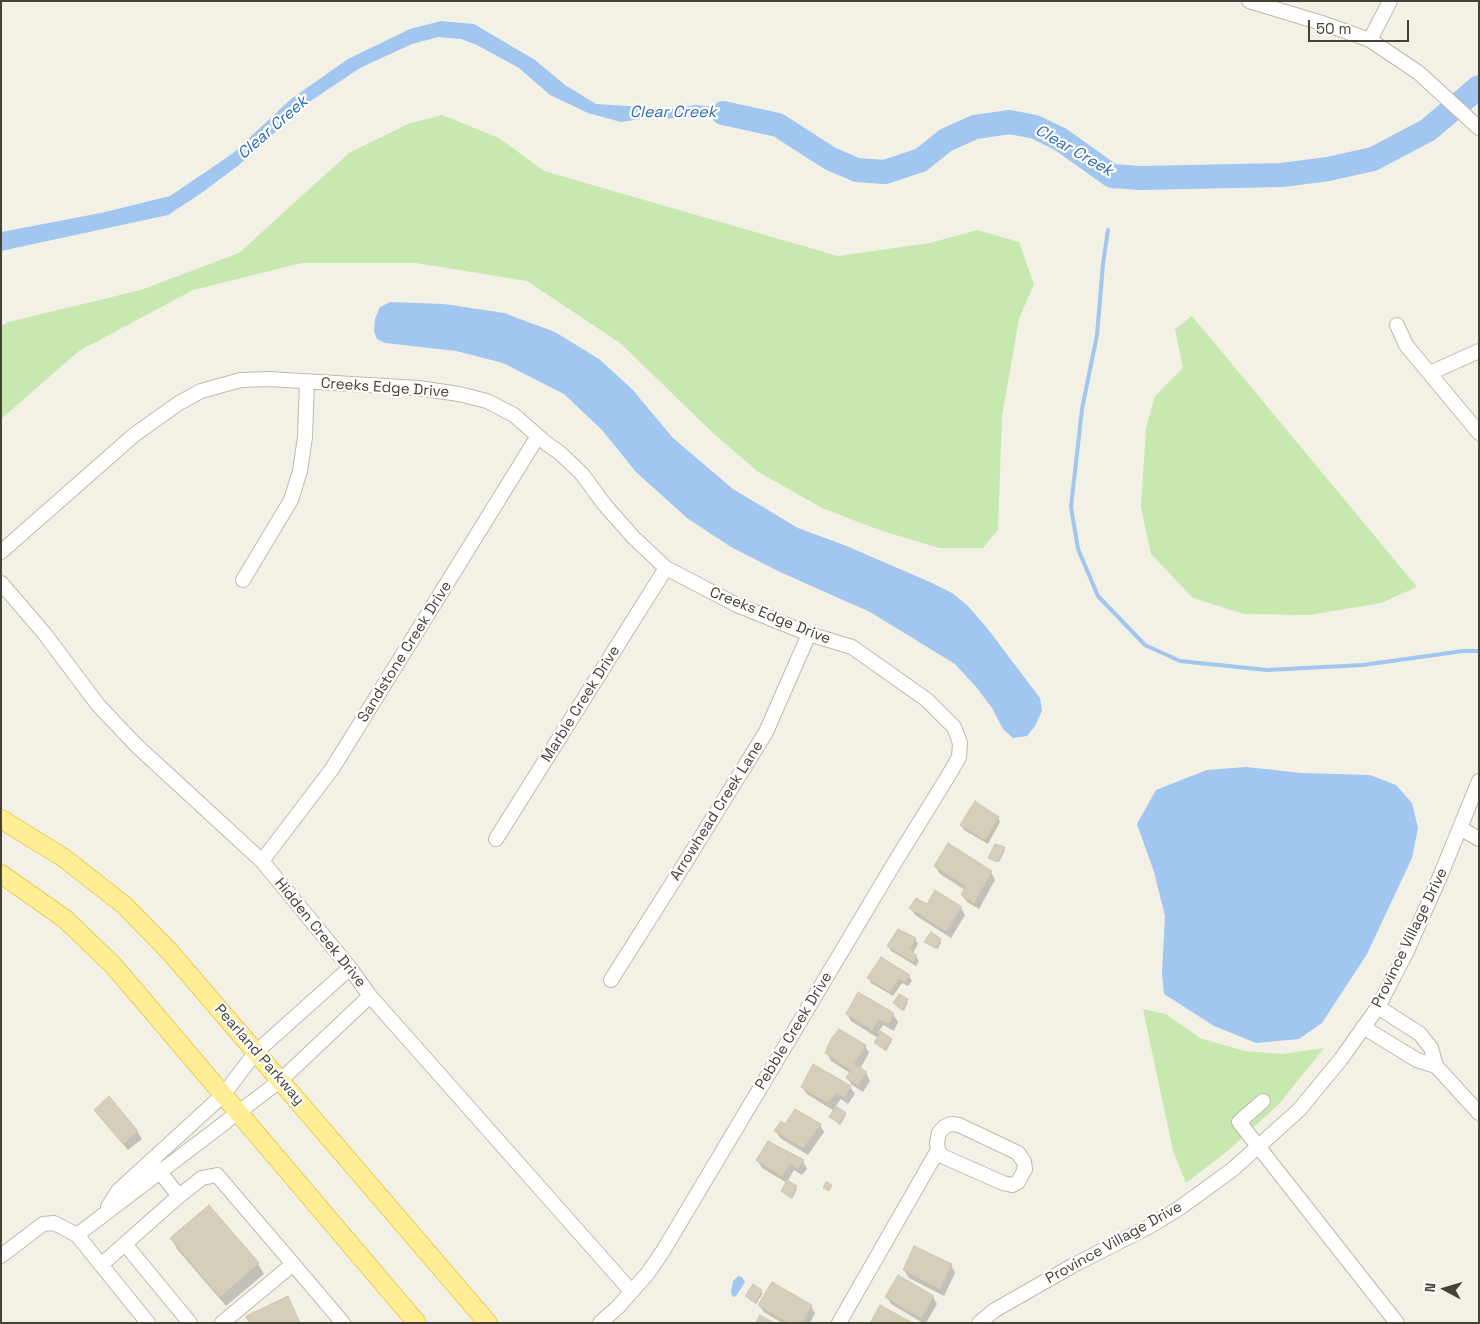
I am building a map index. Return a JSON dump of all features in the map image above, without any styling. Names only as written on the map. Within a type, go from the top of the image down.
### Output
[{"type":"main road","name":"Pearland Parkway","points":[[1,819],[64,858],[124,905],[170,952],[255,1054],[281,1080],[488,1323]]},
{"type":"main road","points":[[1,874],[65,919],[113,965],[417,1323]]},
{"type":"street","points":[[1249,1],[1326,24],[1370,40],[1419,73],[1479,128]]},
{"type":"street","points":[[1370,40],[1390,1]]},
{"type":"street","points":[[1397,325],[1402,340],[1479,433]]},
{"type":"street","points":[[1430,374],[1479,352]]},
{"type":"street","name":"Creeks Edge Drive","points":[[1,552],[134,435],[179,402],[201,391],[241,380],[269,379],[418,388],[459,394],[487,401],[514,415],[560,453],[582,474],[610,511],[633,537],[666,568],[736,605],[810,634],[852,647],[927,700],[954,728]]},
{"type":"street","points":[[243,580],[291,500],[298,479],[305,437],[307,382]]},
{"type":"street","name":"Sandstone Creek Drive","points":[[262,861],[332,769],[538,436]]},
{"type":"street","name":"Marble Creek Drive","points":[[496,839],[666,568]]},
{"type":"street","name":"Hidden Creek Drive","points":[[1,583],[44,633],[105,712],[137,746],[262,861],[350,968],[370,996],[631,1291]]},
{"type":"street","name":"Arrowhead Creek Lane","points":[[611,980],[766,732],[810,634]]},
{"type":"street","name":"Pebble Creek Drive","points":[[600,1323],[618,1307],[648,1274],[663,1251],[892,867],[960,757],[960,742],[954,728]]},
{"type":"street","name":"Province Village Drive","points":[[979,1323],[995,1310],[1152,1225],[1181,1207],[1233,1169],[1298,1110],[1341,1059],[1378,1007],[1439,879],[1479,781]]},
{"type":"street","points":[[1460,828],[1479,838]]},
{"type":"street","points":[[103,1216],[118,1191],[222,1095],[255,1054],[350,968]]},
{"type":"street","points":[[77,1235],[239,1114],[281,1080],[370,996]]},
{"type":"street","points":[[1378,1007],[1420,1034],[1431,1048],[1436,1066],[1479,1113]]},
{"type":"street","points":[[1364,1027],[1417,1060],[1436,1066]]},
{"type":"street","points":[[1263,1101],[1239,1122],[1396,1323]]},
{"type":"street","points":[[839,1323],[938,1150],[939,1134],[944,1127],[951,1124],[959,1126],[1018,1153],[1024,1162],[1025,1169],[1018,1182],[1012,1185],[1003,1183],[942,1156],[938,1150]]},
{"type":"street","points":[[151,1160],[179,1196]]},
{"type":"street","points":[[101,1265],[202,1178],[217,1175],[343,1323]]},
{"type":"street","points":[[1,1256],[43,1224],[54,1222],[77,1235],[148,1323]]},
{"type":"street","points":[[125,1244],[190,1323]]},
{"type":"street","points":[[222,1323],[292,1264]]},
{"type":"green space","points":[[442,115],[499,138],[544,171],[838,256],[930,243],[977,230],[1019,242],[1034,284],[1019,319],[1002,416],[998,530],[983,548],[940,548],[882,531],[822,508],[757,471],[712,432],[620,343],[527,281],[416,263],[302,263],[193,290],[79,351],[1,419],[1,326],[8,322],[141,290],[239,253],[349,153],[408,124]]},
{"type":"green space","points":[[1192,316],[1417,587],[1381,603],[1309,615],[1244,614],[1193,598],[1151,554],[1141,507],[1146,428],[1155,396],[1183,368],[1175,329]]},
{"type":"green space","points":[[1143,1009],[1166,1014],[1200,1038],[1244,1051],[1282,1054],[1324,1048],[1279,1104],[1229,1150],[1186,1183],[1173,1151]]},
{"type":"water","points":[[441,21],[474,24],[535,60],[565,85],[596,104],[674,109],[695,105],[729,108],[756,114],[754,122],[700,115],[664,119],[647,118],[621,122],[588,113],[550,95],[519,68],[477,45],[461,39],[438,37],[412,44],[360,68],[306,104],[239,165],[168,215],[1,251],[1,232],[101,213],[170,196],[232,154],[291,99],[348,59],[410,29]]},
{"type":"water","points":[[390,302],[444,304],[504,313],[555,332],[599,359],[632,389],[673,438],[733,489],[798,528],[844,545],[930,582],[952,593],[967,605],[987,628],[1040,698],[1042,711],[1035,726],[1027,736],[1013,738],[1003,729],[992,708],[977,688],[955,664],[870,612],[780,572],[731,547],[687,518],[636,472],[602,430],[564,394],[503,363],[456,351],[385,343],[377,339],[374,331],[375,319],[380,307]]},
{"type":"water","points":[[1246,767],[1302,773],[1370,775],[1396,785],[1412,803],[1418,828],[1412,858],[1367,954],[1322,1023],[1299,1039],[1256,1043],[1214,1026],[1164,994],[1162,973],[1165,916],[1154,872],[1137,824],[1156,790],[1207,770]]},
{"type":"water","points":[[738,1276],[742,1277],[745,1282],[736,1296],[733,1297],[731,1292],[733,1281]]},
{"type":"building","points":[[975,801],[999,817],[985,840],[960,825]]},
{"type":"building","points":[[948,843],[992,871],[974,903],[961,895],[966,886],[934,866]]},
{"type":"building","points":[[995,844],[1005,847],[997,862],[988,858]]},
{"type":"building","points":[[935,890],[962,907],[946,931],[909,908],[916,898],[927,904]]},
{"type":"building","points":[[898,929],[916,938],[910,949],[917,956],[913,962],[887,946]]},
{"type":"building","points":[[931,932],[941,939],[936,948],[924,942]]},
{"type":"building","points":[[881,957],[910,975],[905,982],[899,979],[890,992],[867,978]]},
{"type":"building","points":[[858,992],[894,1013],[889,1024],[879,1019],[872,1030],[846,1014]]},
{"type":"building","points":[[899,994],[908,999],[902,1010],[893,1003]]},
{"type":"building","points":[[839,1029],[866,1045],[854,1064],[867,1072],[858,1085],[846,1078],[851,1070],[825,1053],[831,1039]]},
{"type":"building","points":[[881,1031],[892,1039],[885,1049],[874,1043]]},
{"type":"building","points":[[813,1064],[851,1086],[844,1097],[836,1093],[828,1103],[801,1087]]},
{"type":"building","points":[[109,1096],[138,1131],[123,1144],[94,1110]]},
{"type":"building","points":[[836,1106],[846,1113],[839,1123],[829,1117]]},
{"type":"building","points":[[795,1109],[821,1124],[803,1148],[774,1131],[781,1121],[785,1124]]},
{"type":"building","points":[[768,1141],[804,1160],[798,1169],[790,1163],[782,1176],[756,1160]]},
{"type":"building","points":[[787,1180],[797,1186],[791,1198],[781,1191]]},
{"type":"building","points":[[826,1182],[832,1185],[829,1191],[823,1188]]},
{"type":"building","points":[[209,1205],[259,1263],[220,1297],[170,1238]]},
{"type":"building","points":[[914,1246],[952,1264],[940,1289],[903,1270]]},
{"type":"building","points":[[898,1275],[934,1296],[921,1318],[885,1297]]},
{"type":"building","points":[[772,1282],[812,1305],[802,1323],[789,1323],[758,1305]]},
{"type":"building","points":[[753,1284],[762,1290],[755,1303],[745,1296]]},
{"type":"building","points":[[288,1296],[300,1323],[249,1323],[246,1316]]},
{"type":"building","points":[[880,1305],[913,1323],[870,1323]]},
{"type":"building","points":[[760,1315],[774,1323],[756,1323]]},
{"type":"waterway","name":"Clear Creek","points":[[723,113],[778,125],[831,159],[857,170],[885,172],[921,160],[946,140],[975,127],[1010,122],[1035,127],[1060,139],[1112,176],[1141,178],[1282,175],[1328,169],[1373,159],[1428,130],[1479,87]]},
{"type":"waterway","points":[[1112,176],[1114,187]]},
{"type":"waterway","points":[[1108,230],[1097,335],[1082,409],[1071,507],[1078,549],[1098,596],[1145,645],[1180,661],[1267,670],[1363,665],[1463,651],[1479,651]]}]
